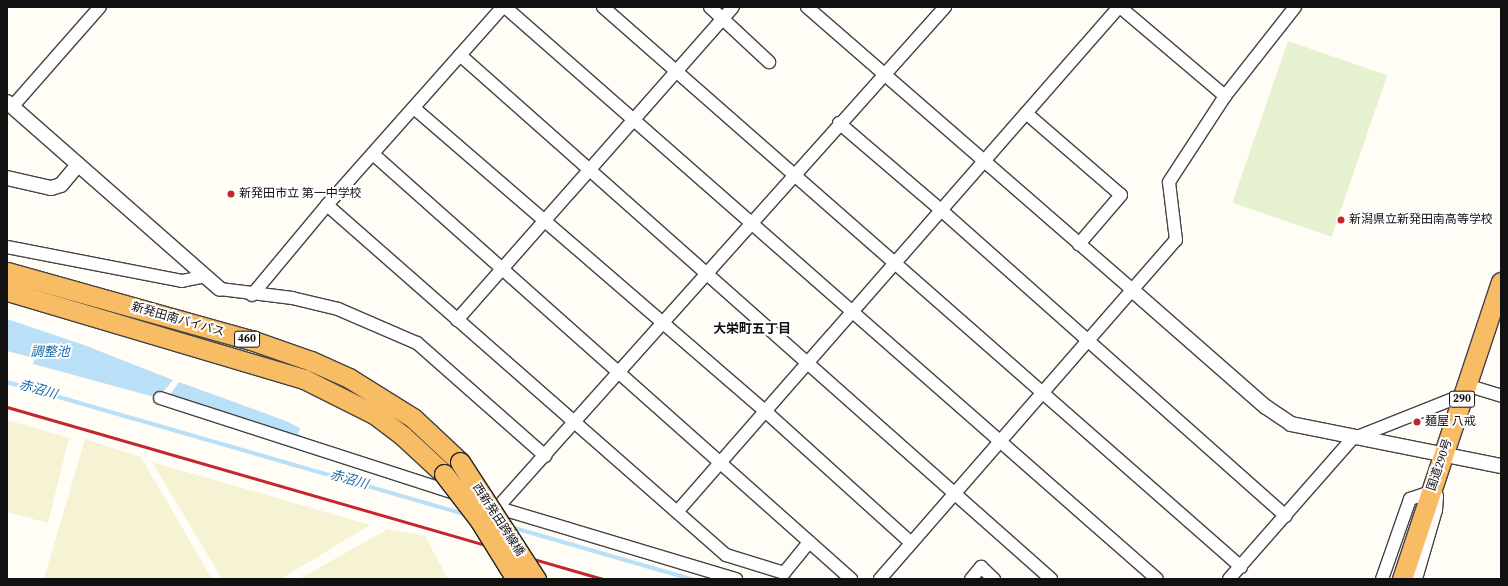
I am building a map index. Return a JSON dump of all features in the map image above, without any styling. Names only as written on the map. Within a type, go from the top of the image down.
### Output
[{"type":"highway","name":"新発田南バイパス","points":[[7,272],[251,340],[311,361],[349,378],[407,414],[460,462]]},
{"type":"highway","name":"国道290号","points":[[1402,579],[1501,282]]},
{"type":"highway","name":"新発田南バイパス","points":[[7,290],[304,379],[374,414],[403,436],[444,474]]},
{"type":"highway","name":"西新発田跨線橋","points":[[460,462],[536,579]]},
{"type":"highway","name":"西新発田跨線橋","points":[[444,474],[480,521],[516,579]]},
{"type":"street","points":[[100,7],[10,105],[220,289],[252,295],[292,298],[338,309],[417,343],[545,456]]},
{"type":"street","points":[[252,295],[327,205],[504,7],[632,121],[1157,579]]},
{"type":"street","points":[[603,7],[1241,566]]},
{"type":"street","points":[[710,7],[769,62]]},
{"type":"street","points":[[457,320],[501,268],[733,7]]},
{"type":"street","points":[[807,7],[1266,407],[1291,424],[1352,439],[1380,441],[1443,456],[1501,466]]},
{"type":"street","points":[[498,508],[751,224],[883,73],[945,7]]},
{"type":"street","points":[[677,512],[1119,7],[1225,96]]},
{"type":"street","points":[[880,579],[1130,289],[1176,240],[1169,182],[1225,96],[1295,7]]},
{"type":"street","points":[[460,56],[708,272],[954,494],[1051,579]]},
{"type":"street","points":[[414,108],[765,411],[911,543]]},
{"type":"street","points":[[1026,113],[1121,195],[1079,244]]},
{"type":"street","points":[[839,123],[942,210],[1086,340],[1286,516]]},
{"type":"street","points":[[373,154],[851,579]]},
{"type":"street","points":[[7,178],[51,188],[61,185],[78,165]]},
{"type":"street","points":[[327,205],[726,555],[784,573],[809,542]]},
{"type":"street","points":[[7,247],[182,281],[205,276]]},
{"type":"street","points":[[1230,579],[1352,439],[1464,390],[1501,396]]},
{"type":"street","points":[[160,398],[498,508],[736,579]]},
{"type":"street","points":[[1382,579],[1410,499],[1430,492],[1437,496],[1436,510],[1416,579]]},
{"type":"street","points":[[971,579],[981,567],[994,579]]},
{"type":"shaded area","points":[[7,420],[69,438],[48,523],[7,512]]},
{"type":"shaded area","points":[[85,439],[141,457],[212,579],[44,579]]},
{"type":"shaded area","points":[[152,462],[370,525],[281,579],[222,579]]},
{"type":"shaded area","points":[[388,529],[425,536],[448,579],[299,579]]},
{"type":"green space","points":[[1288,41],[1387,75],[1332,237],[1232,203]]},
{"type":"water","name":"調整池","points":[[7,319],[84,345],[173,380],[158,398],[33,364],[34,358],[7,351]]},
{"type":"water","points":[[179,382],[286,421],[300,428],[298,434],[315,442],[167,399]]},
{"type":"waterway","name":"赤沼川","points":[[7,382],[465,514]]},
{"type":"waterway","name":"赤沼川","points":[[511,527],[691,579]]},
{"type":"railway","points":[[7,407],[603,579]]},
{"type":"place","name":"新発田市立 第一中学校","points":[[231,194]]},
{"type":"place","name":"新潟県立新発田南高等学校","points":[[1341,220]]},
{"type":"place","name":"麺屋 八戒","points":[[1417,422]]},
{"type":"district","name":"大栄町五丁目","points":[[752,329]]}]
